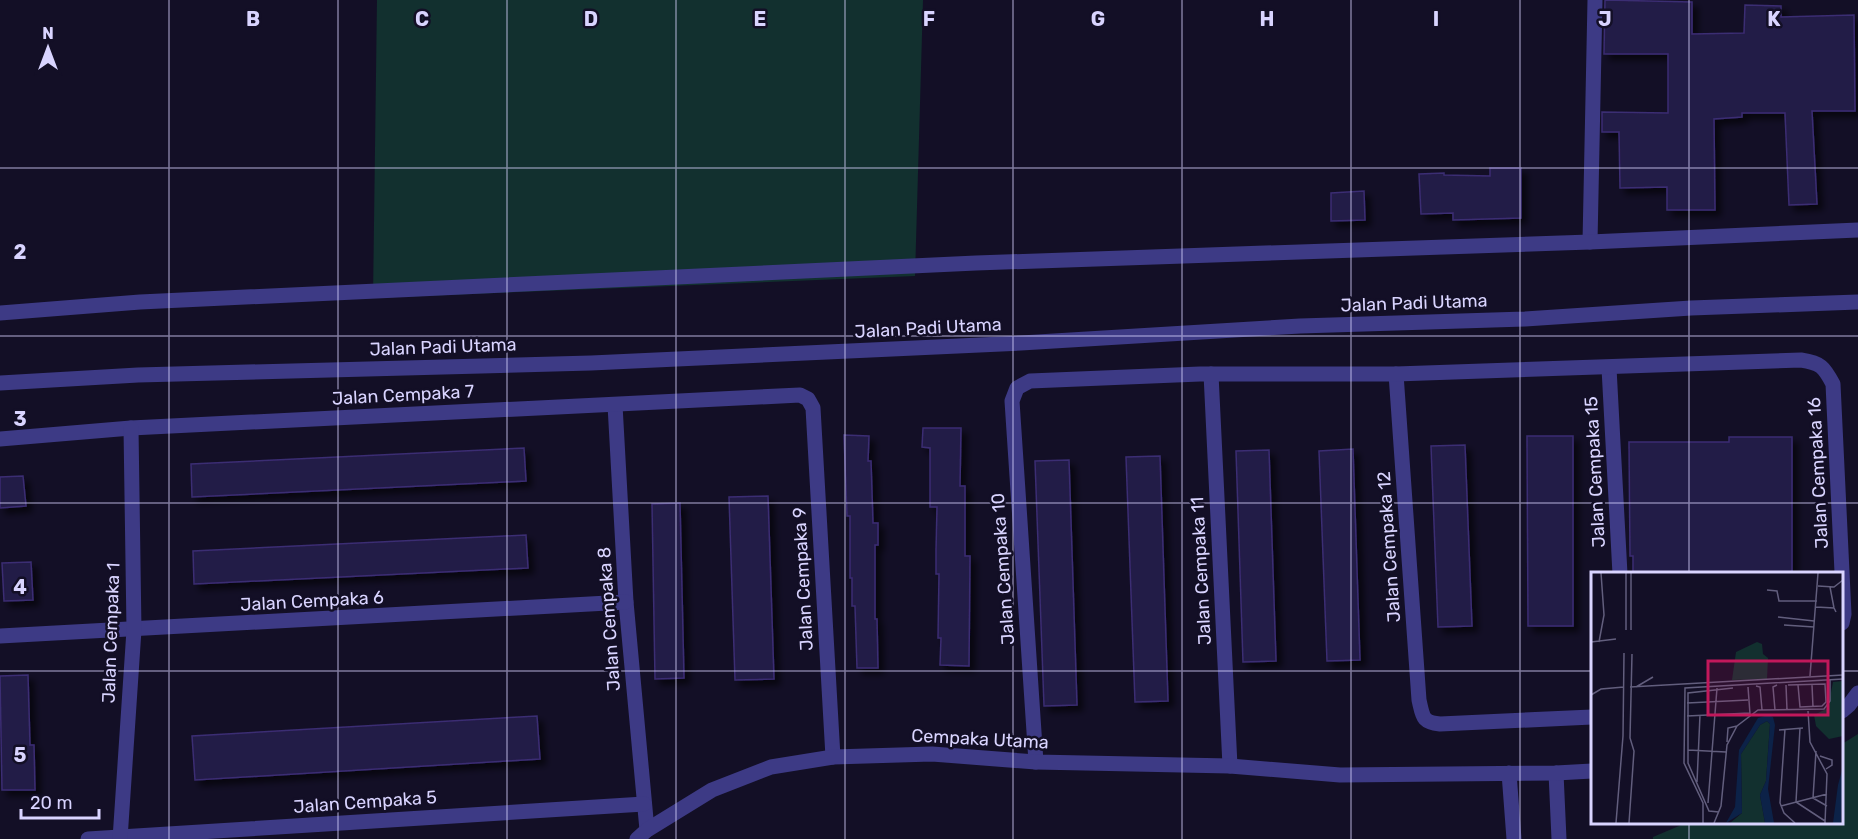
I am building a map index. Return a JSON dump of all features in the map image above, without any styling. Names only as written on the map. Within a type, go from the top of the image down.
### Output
[{"type":"street","points":[[1590,242],[1595,0]]},
{"type":"street","points":[[0,313],[140,302],[952,264],[1590,242],[1858,230]]},
{"type":"street","name":"Jalan Padi Utama","points":[[0,383],[138,375],[603,362],[1021,343],[1300,326],[1525,319],[1691,308],[1858,302]]},
{"type":"street","name":"Jalan Cempaka 16","points":[[1609,368],[1801,360],[1817,363],[1826,371],[1833,384],[1842,572]]},
{"type":"street","points":[[1210,374],[1396,374],[1609,368]]},
{"type":"street","name":"Jalan Cempaka 15","points":[[1609,368],[1620,572]]},
{"type":"street","name":"Jalan Cempaka 10","points":[[1036,762],[1012,401],[1017,388],[1030,381],[1210,374]]},
{"type":"street","name":"Jalan Cempaka 11","points":[[1210,374],[1230,766]]},
{"type":"street","name":"Jalan Cempaka 12","points":[[1396,374],[1419,700],[1423,716],[1429,723],[1440,724],[1591,717]]},
{"type":"street","name":"Jalan Cempaka 7","points":[[0,439],[131,428],[800,395],[808,399]]},
{"type":"street","name":"Jalan Cempaka 9","points":[[808,399],[813,408],[833,757]]},
{"type":"street","name":"Jalan Cempaka 8","points":[[615,405],[626,602],[644,804],[642,835]]},
{"type":"street","name":"Jalan Cempaka 1","points":[[120,838],[134,630],[131,428]]},
{"type":"street","name":"Jalan Cempaka 16","points":[[1843,593],[1843,618]]},
{"type":"street","name":"Jalan Cempaka 6","points":[[0,636],[626,602]]},
{"type":"street","points":[[1843,710],[1858,693]]},
{"type":"street","name":"Cempaka Utama","points":[[642,835],[712,790],[771,767],[833,757],[932,754],[1036,762],[1230,766],[1340,774],[1591,771]]},
{"type":"street","points":[[1509,773],[1514,839]]},
{"type":"street","points":[[1557,773],[1559,839]]},
{"type":"street","name":"Jalan Cempaka 5","points":[[88,839],[644,804]]},
{"type":"green space","points":[[377,0],[923,0],[915,276],[373,298]]},
{"type":"green space","points":[[1858,734],[1858,839],[1653,839],[1684,824],[1843,824],[1843,743]]},
{"type":"building","points":[[1605,0],[1692,2],[1692,34],[1744,33],[1745,5],[1781,6],[1781,17],[1854,15],[1855,111],[1812,111],[1817,204],[1789,205],[1785,113],[1742,113],[1742,117],[1714,119],[1715,210],[1667,210],[1667,187],[1620,188],[1619,132],[1602,132],[1602,112],[1668,113],[1668,54],[1604,54]]},
{"type":"building","points":[[1490,168],[1521,168],[1521,218],[1453,220],[1453,213],[1421,214],[1419,174],[1490,176]]},
{"type":"building","points":[[1364,191],[1365,220],[1331,221],[1331,193]]},
{"type":"building","points":[[923,428],[961,428],[960,486],[965,486],[965,556],[970,556],[969,666],[940,665],[939,574],[936,574],[937,507],[930,507],[930,448],[922,447]]},
{"type":"building","points":[[844,435],[869,436],[868,461],[871,461],[873,523],[878,523],[878,545],[875,545],[875,619],[877,619],[878,668],[857,668],[855,606],[852,606],[852,578],[850,578],[850,516],[847,516]]},
{"type":"building","points":[[1527,436],[1573,436],[1573,626],[1528,626]]},
{"type":"building","points":[[1729,437],[1792,437],[1792,572],[1633,572],[1633,556],[1630,556],[1629,442],[1729,442]]},
{"type":"building","points":[[1465,445],[1472,626],[1438,627],[1431,446]]},
{"type":"building","points":[[524,448],[526,481],[192,497],[191,464]]},
{"type":"building","points":[[1353,449],[1360,660],[1327,661],[1319,451]]},
{"type":"building","points":[[1269,450],[1276,661],[1243,662],[1236,451]]},
{"type":"building","points":[[1160,456],[1168,701],[1135,702],[1126,457]]},
{"type":"building","points":[[1069,460],[1077,705],[1044,706],[1035,461]]},
{"type":"building","points":[[23,476],[26,506],[0,508],[0,477]]},
{"type":"building","points":[[768,496],[774,679],[735,680],[729,497]]},
{"type":"building","points":[[680,503],[684,678],[655,679],[652,504]]},
{"type":"building","points":[[526,535],[528,568],[194,584],[193,551]]},
{"type":"building","points":[[31,562],[33,600],[4,601],[2,563]]},
{"type":"building","points":[[28,675],[30,745],[34,745],[35,790],[2,790],[0,676]]},
{"type":"building","points":[[537,716],[540,759],[195,780],[192,736]]}]
